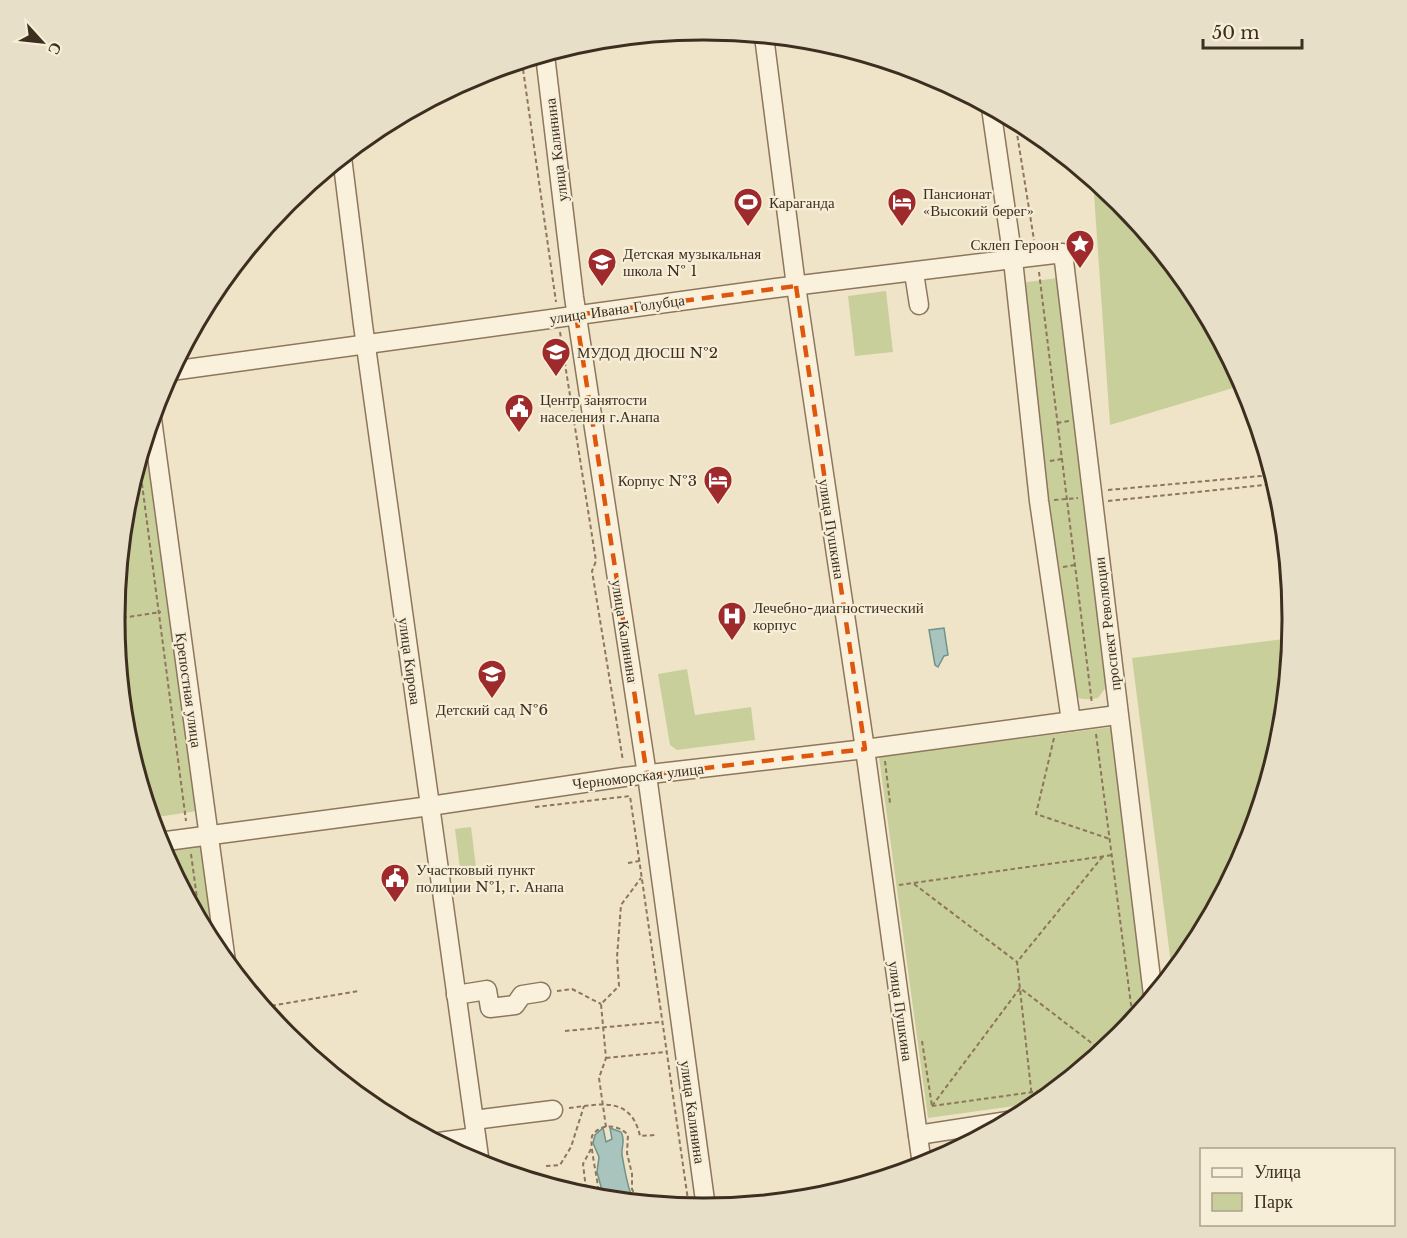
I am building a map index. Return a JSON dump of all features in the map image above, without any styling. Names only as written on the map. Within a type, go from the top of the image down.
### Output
[{"type":"street","name":"улица Пушкина","points":[[765,44],[796,286],[866,749],[921,1155]]},
{"type":"street","name":"улица Калинина","points":[[546,62],[576,315],[647,775],[705,1198]]},
{"type":"street","points":[[992,118],[1013,260],[1068,729]]},
{"type":"street","name":"улица Кирова","points":[[343,166],[478,1151]]},
{"type":"street","name":"улица Ивана Голубца","points":[[182,370],[558,317],[1063,253]]},
{"type":"street","name":"проспект Революции","points":[[1063,253],[1099,496],[1117,715],[1152,984]]},
{"type":"street","points":[[914,273],[919,305]]},
{"type":"street","name":"Крепостная улица","points":[[154,438],[223,942]]},
{"type":"street","name":"Черноморская улица","points":[[169,841],[647,775],[866,749],[1068,729],[1094,718],[1117,715]]},
{"type":"street","points":[[456,994],[487,990],[490,1008],[515,1005],[522,995],[541,992]]},
{"type":"street","points":[[449,1138],[475,1129],[566,1109]]},
{"type":"street","points":[[918,1135],[984,1125]]},
{"type":"path","points":[[523,69],[596,561],[592,571],[623,765]]},
{"type":"path","points":[[1018,134],[1037,257],[1131,1007]]},
{"type":"path","points":[[1099,496],[1264,476]]},
{"type":"path","points":[[142,482],[197,897]]},
{"type":"path","points":[[1040,501],[1266,485]]},
{"type":"path","points":[[125,617],[178,609]]},
{"type":"path","points":[[1043,739],[1054,738],[1068,729]]},
{"type":"path","points":[[1054,738],[1036,814],[1111,839]]},
{"type":"path","points":[[884,759],[890,805]]},
{"type":"path","points":[[630,796],[688,1197]]},
{"type":"path","points":[[884,887],[1113,855]]},
{"type":"path","points":[[1032,1095],[1017,962],[1103,856]]},
{"type":"path","points":[[628,863],[639,861]]},
{"type":"path","points":[[606,1127],[599,1078],[606,1058],[601,1004],[619,986],[617,957],[621,905],[641,878]]},
{"type":"path","points":[[913,883],[1017,962]]},
{"type":"path","points":[[1020,988],[1095,1045]]},
{"type":"path","points":[[932,1106],[1020,988]]},
{"type":"path","points":[[541,992],[572,989],[601,1004]]},
{"type":"path","points":[[274,1005],[359,991]]},
{"type":"path","points":[[566,1031],[661,1022]]},
{"type":"path","points":[[921,1036],[932,1106]]},
{"type":"path","points":[[606,1058],[666,1052]]},
{"type":"path","points":[[932,1106],[1039,1090]]},
{"type":"path","points":[[546,1166],[560,1165],[571,1147],[566,1109],[602,1104],[621,1107],[630,1112],[640,1136],[656,1135]]},
{"type":"path","points":[[585,1185],[583,1164],[591,1149],[594,1132],[606,1127],[619,1128],[628,1135],[627,1153],[634,1193]]},
{"type":"path","points":[[591,1149],[595,1157],[594,1172],[598,1187]]},
{"type":"highlighted area","points":[[796,286],[865,749],[647,775],[576,315]]},
{"type":"green space","points":[[1094,192],[1138,238],[1185,298],[1233,388],[1110,425]]},
{"type":"green space","points":[[1058,278],[1109,683],[1098,698],[1090,699],[1080,698],[1071,692],[1020,283]]},
{"type":"green space","points":[[886,291],[893,352],[855,356],[848,296]]},
{"type":"green space","points":[[150,454],[197,811],[160,817],[145,769],[130,695],[126,657],[126,581],[136,506]]},
{"type":"green space","points":[[1281,639],[1277,695],[1271,732],[1251,805],[1222,875],[1185,940],[1170,960],[1132,658]]},
{"type":"green space","points":[[687,669],[695,715],[751,707],[755,740],[677,750],[670,745],[658,674]]},
{"type":"green space","points":[[1112,727],[1147,990],[1113,1028],[1085,1054],[1056,1078],[1015,1106],[928,1118],[879,757]]},
{"type":"green space","points":[[471,827],[476,867],[460,869],[455,829]]},
{"type":"green space","points":[[202,846],[210,920],[185,875],[173,850]]},
{"type":"water","points":[[944,628],[948,655],[944,656],[938,667],[935,665],[929,630]]},
{"type":"water","points":[[603,1128],[606,1142],[612,1139],[610,1128],[621,1132],[622,1155],[631,1193],[601,1188],[597,1172],[599,1157],[593,1143],[595,1135]]},
{"type":"place","name":"Караганда","points":[[748,228]]},
{"type":"place","name":"Пансионат «Высокий берег»","points":[[902,228]]},
{"type":"place","name":"Склеп Героон","points":[[1080,270]]},
{"type":"place","name":"Детская музыкальная школа № 1","points":[[602,288]]},
{"type":"place","name":"МУДОД ДЮСШ №2","points":[[556,378]]},
{"type":"place","name":"Центр занятости населения г.Анапа","points":[[519,434]]},
{"type":"place","name":"Корпус №3","points":[[718,506]]},
{"type":"place","name":"Лечебно-диагностический корпус","points":[[732,642]]},
{"type":"place","name":"Детский сад №6","points":[[492,700]]},
{"type":"place","name":"Участковый пункт полиции №1, г. Анапа","points":[[395,904]]}]
